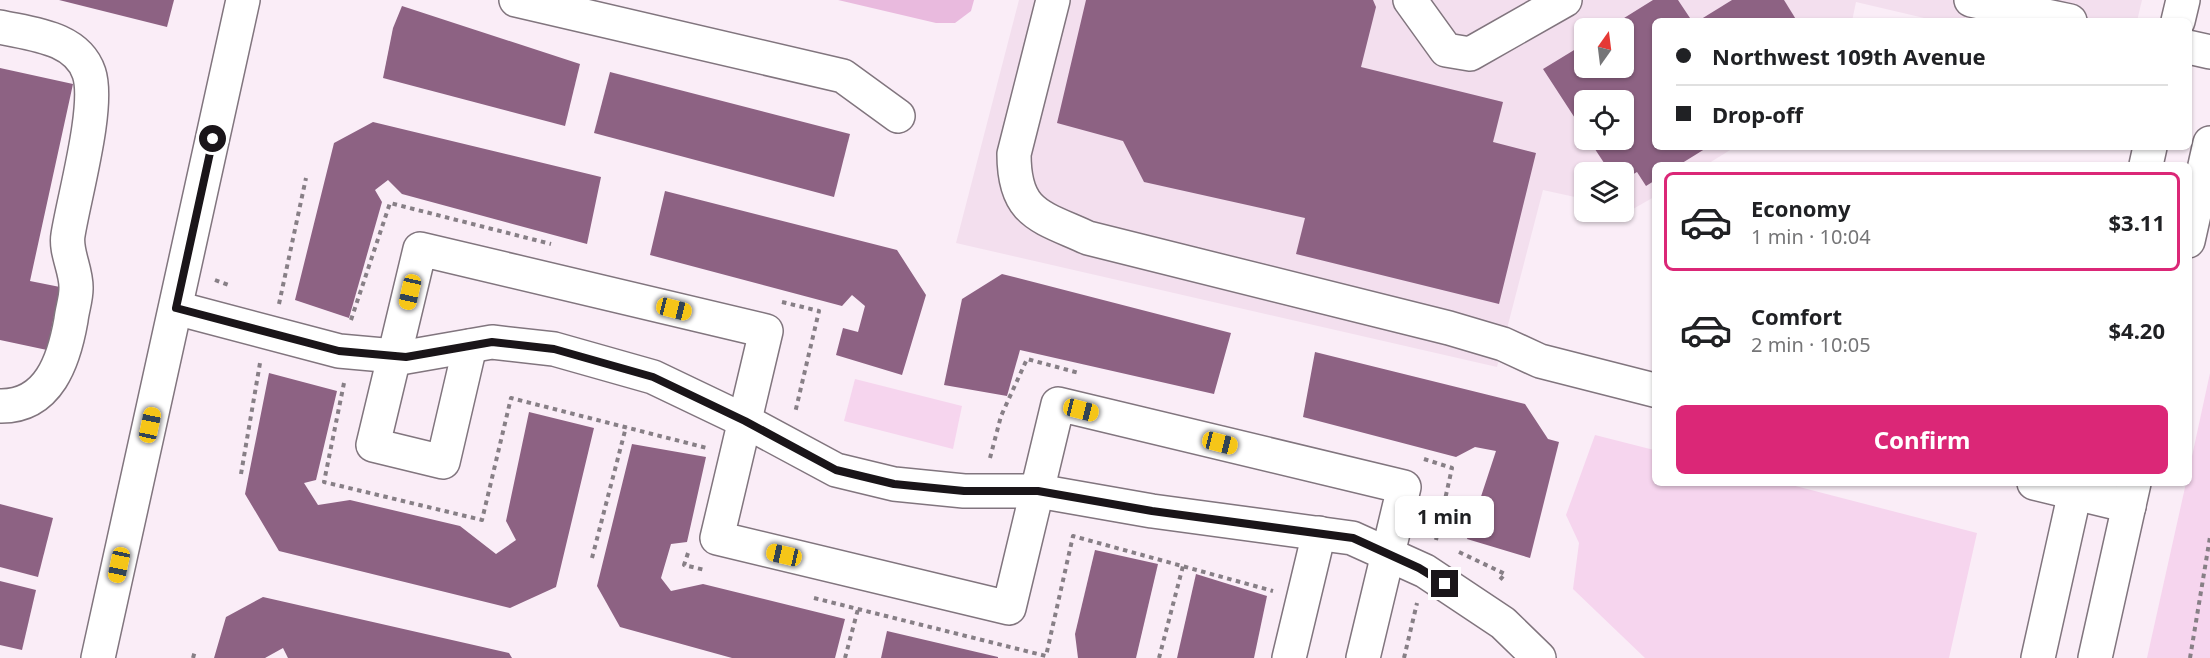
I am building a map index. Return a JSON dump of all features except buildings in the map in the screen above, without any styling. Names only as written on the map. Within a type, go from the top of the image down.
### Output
[{"type":"street","points":[[98,658],[243,0]]},
{"type":"street","points":[[516,0],[843,76],[898,116]]},
{"type":"street","points":[[1053,0],[1014,154],[1014,180],[1024,204],[1088,238],[1449,328],[1503,345],[1540,361],[1652,389]]},
{"type":"street","points":[[1410,0],[1446,50],[1470,54],[1565,0]]},
{"type":"street","points":[[1971,0],[2056,18]]},
{"type":"street","points":[[2179,18],[2183,0]]},
{"type":"street","points":[[0,27],[50,38],[75,52],[89,73],[92,101],[67,239],[76,288],[67,342],[57,371],[46,387],[11,406],[0,406]]},
{"type":"street","points":[[2192,48],[2210,52]]},
{"type":"street","points":[[2192,223],[2210,143]]},
{"type":"street","points":[[470,346],[442,462],[373,446],[420,249],[766,331],[717,538],[1009,608],[1058,404],[1404,487],[1363,658]]},
{"type":"street","points":[[176,308],[339,351],[406,357],[492,342],[554,349],[653,377],[745,421],[836,470],[894,484],[964,491],[1038,491],[1152,511],[1353,538],[1425,571],[1503,623],[1539,658]]},
{"type":"street","points":[[2055,486],[2131,494],[2095,658]]},
{"type":"street","points":[[2038,658],[2076,489]]},
{"type":"street","points":[[1289,658],[1319,533]]},
{"type":"path","points":[[278,307],[306,178]]},
{"type":"path","points":[[349,327],[390,203],[552,244]]},
{"type":"path","points":[[215,280],[236,289]]},
{"type":"path","points":[[773,299],[819,311],[795,413],[803,418]]},
{"type":"path","points":[[268,302],[287,310]]},
{"type":"path","points":[[241,474],[261,355]]},
{"type":"path","points":[[988,466],[1001,416],[1027,359],[1084,374]]},
{"type":"path","points":[[592,558],[626,427]]},
{"type":"path","points":[[1420,458],[1452,468],[1436,540],[1446,545]]},
{"type":"path","points":[[2190,658],[2210,537]]},
{"type":"path","points":[[1456,550],[1505,574],[1496,584],[1504,591]]},
{"type":"path","points":[[1158,658],[1183,566]]},
{"type":"path","points":[[1404,658],[1425,571]]},
{"type":"path","points":[[845,658],[858,609]]},
{"type":"path","points":[[194,658],[195,651]]},
{"type":"shaded area","points":[[838,0],[974,0],[971,11],[955,23],[936,23]]},
{"type":"shaded area","points":[[1019,0],[2142,0],[2138,18],[1924,18],[1856,2],[1853,18],[1652,18],[1652,150],[1730,150],[1711,162],[1652,162],[1652,198],[1634,208],[1634,162],[1574,162],[1574,197],[1543,190],[1497,367],[956,243]]},
{"type":"shaded area","points":[[2210,373],[2210,658],[2147,658],[2185,486],[2192,486],[2192,456]]},
{"type":"shaded area","points":[[855,379],[962,406],[953,449],[844,421]]},
{"type":"shaded area","points":[[1595,435],[1652,449],[1652,486],[1796,486],[1977,533],[1949,658],[1645,658],[1573,589],[1579,543],[1566,515]]},
{"type":"route","points":[[213,139],[176,308],[282,334],[339,351],[406,357],[492,342],[554,349],[653,377],[745,421],[836,470],[894,484],[964,491],[1038,491],[1152,511],[1353,538],[1419,568],[1445,584]]}]
